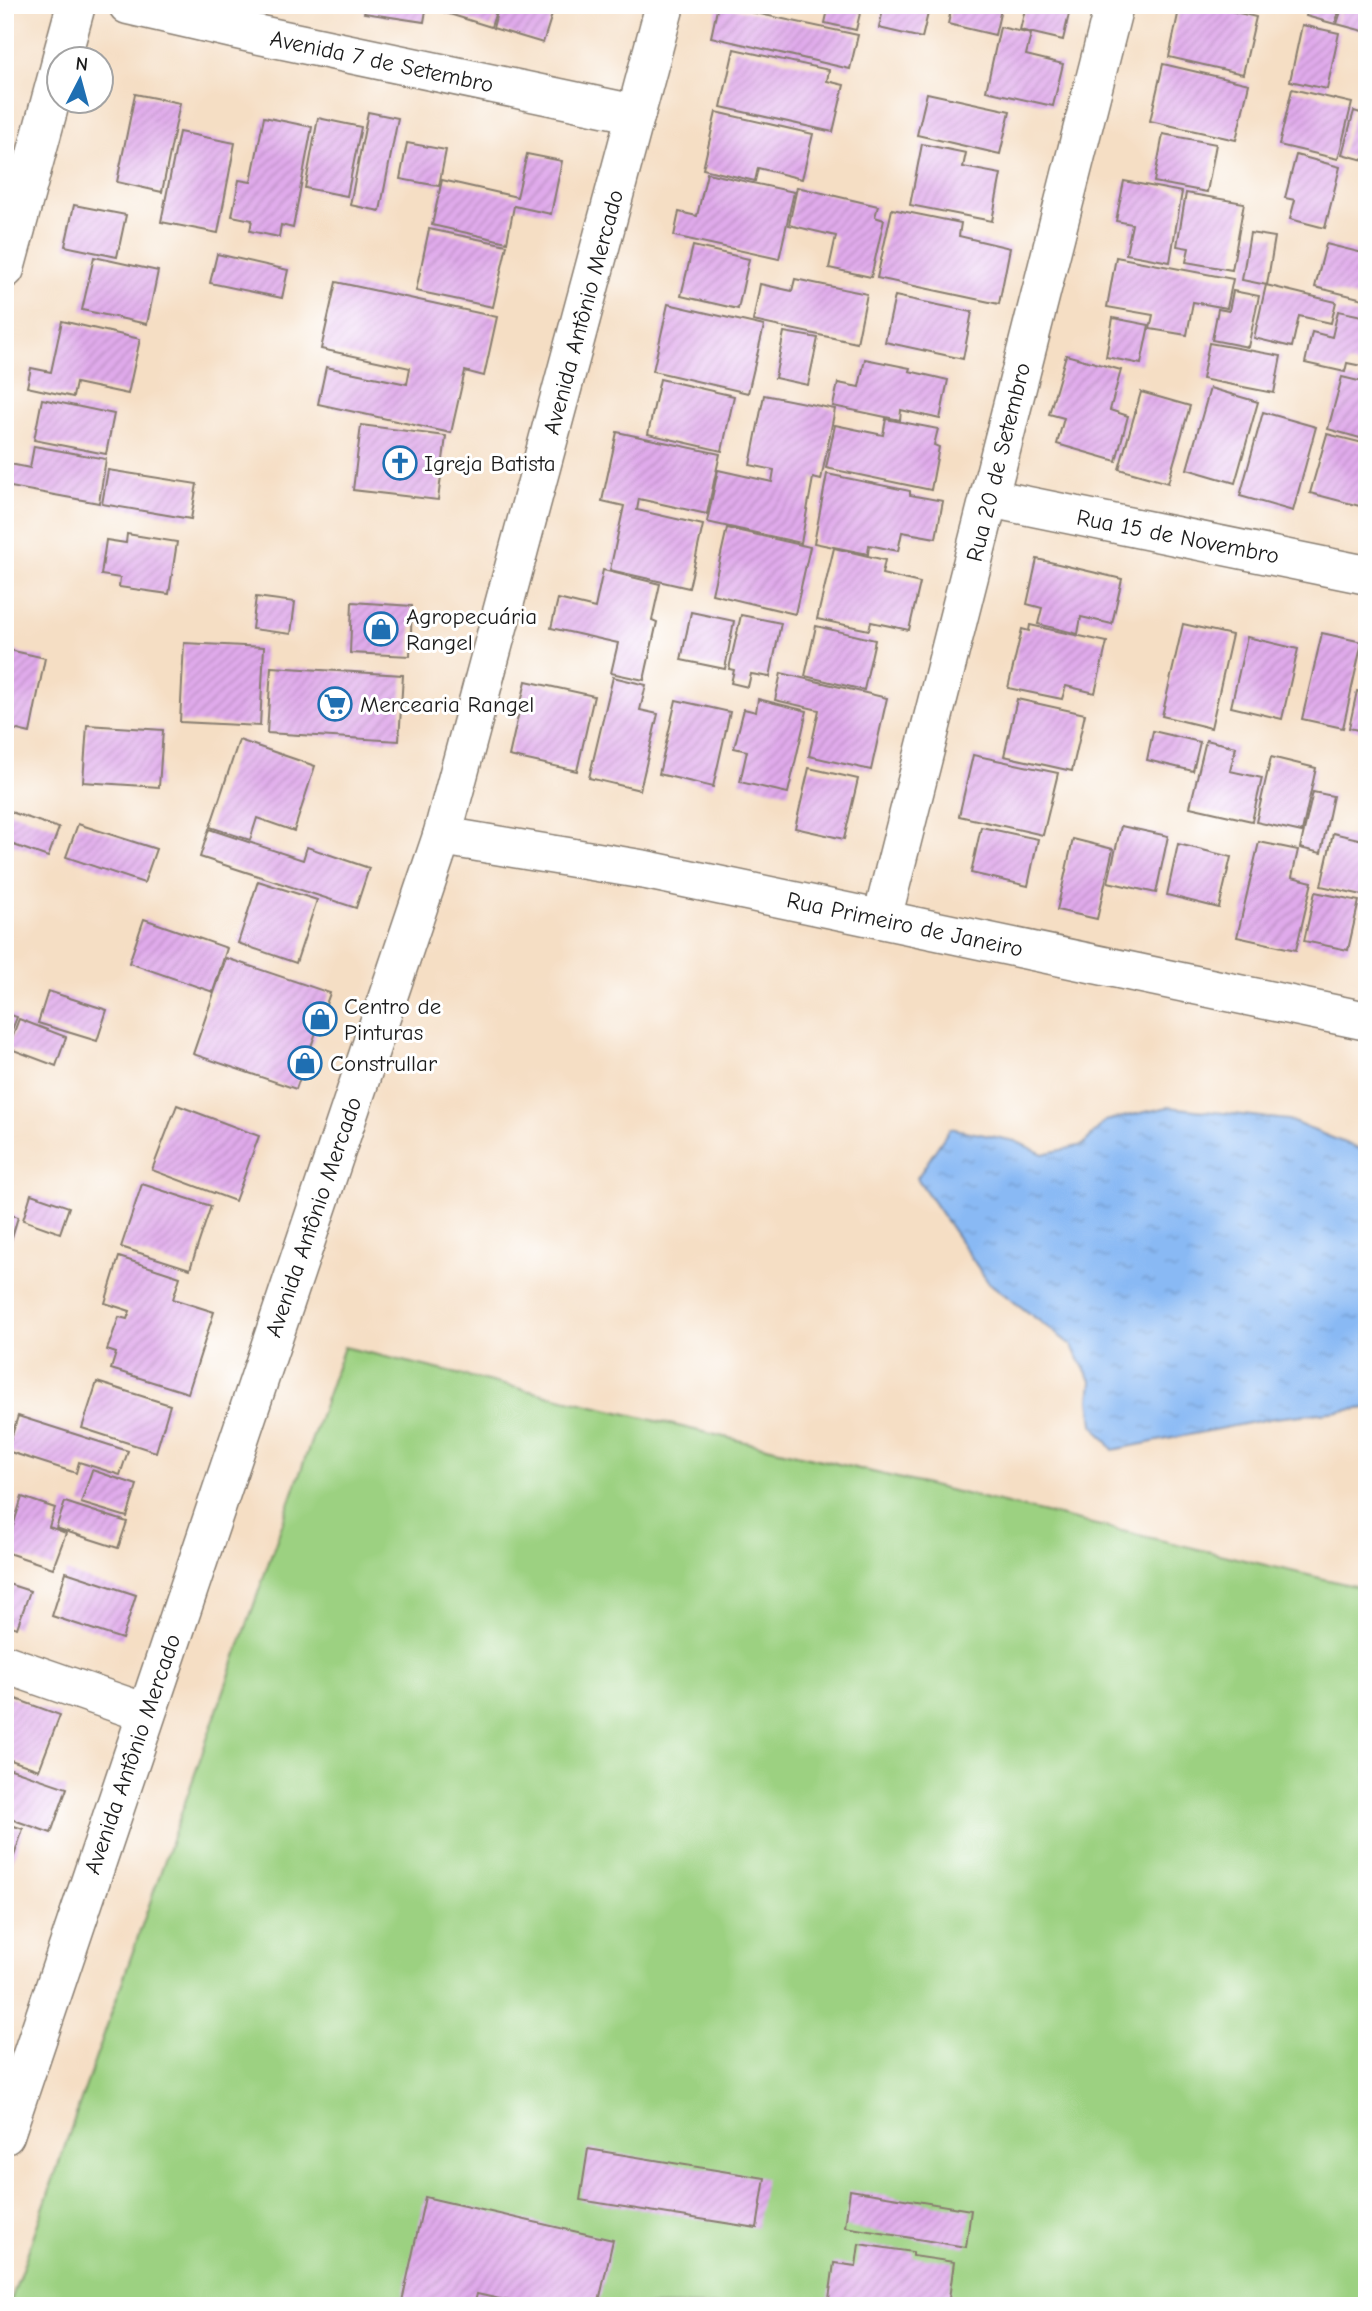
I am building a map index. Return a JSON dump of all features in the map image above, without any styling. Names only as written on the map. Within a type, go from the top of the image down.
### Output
[{"type":"street","points":[[65,46],[76,5]]},
{"type":"street","name":"Avenida 7 de Setembro","points":[[128,5],[636,114]]},
{"type":"street","name":"Avenida Antônio Mercado","points":[[5,2135],[442,836],[665,5]]},
{"type":"street","name":"Rua 20 de Setembro","points":[[882,919],[1114,5]]},
{"type":"street","points":[[5,269],[46,116]]},
{"type":"street","name":"Rua 15 de Novembro","points":[[989,498],[1367,575]]},
{"type":"street","name":"Rua Primeiro de Janeiro","points":[[442,836],[646,870],[1367,1021]]},
{"type":"street","points":[[5,1664],[146,1713]]},
{"type":"green space","points":[[344,1347],[1367,1589],[1367,2306],[9,2306]]},
{"type":"water","points":[[1168,1107],[1288,1120],[1367,1152],[1367,1408],[1274,1418],[1113,1450],[1093,1424],[1090,1399],[1092,1382],[1071,1345],[988,1282],[917,1178],[950,1128],[1015,1141],[1043,1154],[1083,1145],[1105,1121]]},
{"type":"building","points":[[366,5],[427,5],[424,22],[364,13]]},
{"type":"building","points":[[445,5],[498,5],[491,27],[443,12]]},
{"type":"building","points":[[499,5],[555,5],[543,43],[493,28]]},
{"type":"building","points":[[718,5],[858,35],[850,69],[711,37]]},
{"type":"building","points":[[829,5],[862,5],[856,30],[825,23]]},
{"type":"building","points":[[884,5],[930,5],[922,38],[879,28]]},
{"type":"building","points":[[952,5],[1002,5],[995,35],[948,24]]},
{"type":"building","points":[[1026,5],[1071,5],[1063,40],[1020,30]]},
{"type":"building","points":[[1180,5],[1205,5],[1256,17],[1243,74],[1169,57]]},
{"type":"building","points":[[1309,5],[1341,5],[1335,24],[1306,16]]},
{"type":"building","points":[[1343,5],[1367,5],[1367,32],[1337,24]]},
{"type":"building","points":[[1302,25],[1339,33],[1327,89],[1290,81]]},
{"type":"building","points":[[1000,27],[1031,34],[1026,55],[1063,64],[1053,106],[986,91]]},
{"type":"building","points":[[734,49],[829,70],[827,81],[844,85],[833,132],[721,107]]},
{"type":"building","points":[[1163,64],[1249,84],[1236,140],[1150,121]]},
{"type":"building","points":[[1292,89],[1352,103],[1338,159],[1279,145]]},
{"type":"building","points":[[927,93],[1010,111],[1000,154],[917,135]]},
{"type":"building","points":[[135,94],[180,103],[162,192],[117,182]]},
{"type":"building","points":[[1354,111],[1367,115],[1367,161],[1342,154]]},
{"type":"building","points":[[368,112],[398,118],[380,211],[350,205]]},
{"type":"building","points":[[716,112],[813,134],[802,179],[758,168],[755,181],[703,169]]},
{"type":"building","points":[[264,117],[312,127],[293,228],[281,225],[279,237],[250,231],[252,220],[232,216],[239,180],[251,182]]},
{"type":"building","points":[[318,118],[361,127],[347,196],[305,188]]},
{"type":"building","points":[[179,132],[235,143],[218,233],[161,222]]},
{"type":"building","points":[[1163,134],[1216,144],[1207,192],[1154,182]]},
{"type":"building","points":[[407,143],[446,150],[439,186],[400,179]]},
{"type":"building","points":[[922,144],[966,153],[963,167],[1001,174],[992,221],[910,205]]},
{"type":"building","points":[[527,154],[562,161],[551,214],[514,206],[507,242],[432,225],[442,180],[517,197]]},
{"type":"building","points":[[1296,155],[1340,167],[1325,228],[1290,219],[1295,200],[1285,198]]},
{"type":"building","points":[[707,173],[794,192],[779,259],[674,236],[679,212],[697,216]]},
{"type":"building","points":[[1124,181],[1182,192],[1170,262],[1126,254],[1132,224],[1116,221]]},
{"type":"building","points":[[797,187],[878,206],[875,217],[884,220],[871,277],[829,268],[836,236],[789,225]]},
{"type":"building","points":[[1186,193],[1244,203],[1232,270],[1186,262],[1189,248],[1177,246]]},
{"type":"building","points":[[74,205],[126,215],[117,257],[65,246]]},
{"type":"building","points":[[892,209],[961,223],[959,236],[1010,248],[999,304],[877,278]]},
{"type":"building","points":[[429,229],[507,245],[493,307],[416,291]]},
{"type":"building","points":[[1250,233],[1275,237],[1267,285],[1242,280]]},
{"type":"building","points":[[1326,244],[1367,254],[1367,300],[1315,287]]},
{"type":"building","points":[[693,246],[749,259],[738,309],[681,296]]},
{"type":"building","points":[[217,254],[288,270],[282,298],[210,283]]},
{"type":"building","points":[[94,257],[158,271],[147,324],[82,310]]},
{"type":"building","points":[[1116,257],[1233,279],[1227,308],[1193,302],[1187,335],[1150,329],[1153,315],[1107,307]]},
{"type":"building","points":[[795,279],[867,294],[857,343],[753,321],[760,284],[792,291]]},
{"type":"building","points":[[336,282],[497,317],[484,376],[465,371],[451,433],[318,404],[326,367],[407,384],[410,368],[321,349]]},
{"type":"building","points":[[1266,285],[1336,302],[1331,323],[1299,316],[1292,347],[1254,338]]},
{"type":"building","points":[[1233,291],[1259,296],[1248,347],[1212,340],[1218,309],[1229,311]]},
{"type":"building","points":[[895,296],[972,312],[963,359],[885,342]]},
{"type":"building","points":[[668,304],[764,326],[748,393],[653,371]]},
{"type":"building","points":[[1338,311],[1367,317],[1367,367],[1347,363],[1345,372],[1305,363],[1312,332],[1332,337]]},
{"type":"building","points":[[1113,318],[1149,325],[1141,364],[1106,357]]},
{"type":"building","points":[[62,321],[140,339],[128,394],[76,383],[73,397],[27,387],[31,368],[51,372]]},
{"type":"building","points":[[784,332],[818,338],[808,385],[775,378]]},
{"type":"building","points":[[1209,343],[1281,356],[1274,393],[1202,379]]},
{"type":"building","points":[[1066,355],[1121,370],[1110,410],[1128,416],[1116,461],[1057,444],[1064,418],[1049,414]]},
{"type":"building","points":[[865,359],[910,368],[909,371],[948,380],[940,419],[901,410],[900,420],[833,406],[838,383],[859,387]]},
{"type":"building","points":[[1342,377],[1367,383],[1367,440],[1328,429]]},
{"type":"building","points":[[660,379],[734,396],[722,451],[648,434]]},
{"type":"building","points":[[1210,388],[1258,402],[1235,483],[1187,469]]},
{"type":"building","points":[[1141,392],[1190,406],[1168,483],[1119,469]]},
{"type":"building","points":[[764,395],[835,409],[821,480],[813,478],[801,543],[707,522],[718,470],[772,482],[774,470],[750,465]]},
{"type":"building","points":[[42,399],[114,414],[106,454],[34,440]]},
{"type":"building","points":[[1263,412],[1316,427],[1293,511],[1240,496]]},
{"type":"building","points":[[886,419],[938,429],[934,445],[939,447],[931,490],[826,468],[835,425],[883,435]]},
{"type":"building","name":"Igreja Batista","points":[[361,425],[446,436],[438,500],[353,490]]},
{"type":"building","points":[[617,432],[720,454],[707,514],[639,499],[637,510],[703,525],[689,588],[610,570],[624,506],[602,501]]},
{"type":"building","points":[[1327,434],[1367,444],[1367,508],[1310,493]]},
{"type":"building","points":[[34,446],[106,459],[99,503],[5,486],[5,463],[30,468]]},
{"type":"building","points":[[108,470],[197,484],[191,519],[102,504]]},
{"type":"building","points":[[827,474],[910,491],[910,495],[943,501],[936,538],[902,532],[898,551],[869,545],[868,554],[814,543]]},
{"type":"building","points":[[727,528],[810,547],[795,614],[712,594]]},
{"type":"building","points":[[127,534],[177,542],[169,594],[119,587],[120,578],[101,575],[106,540],[126,543]]},
{"type":"building","points":[[834,548],[885,560],[882,574],[920,583],[909,630],[871,622],[869,630],[817,619]]},
{"type":"building","points":[[1037,559],[1122,579],[1112,624],[1081,617],[1078,634],[1038,624],[1042,608],[1027,604]]},
{"type":"building","points":[[603,570],[660,584],[652,620],[657,622],[644,680],[611,673],[618,643],[551,628],[558,599],[595,608]]},
{"type":"building","points":[[256,597],[295,602],[291,634],[252,629]]},
{"type":"building","name":"Agropecuária Rangel","points":[[352,602],[412,606],[410,656],[350,653]]},
{"type":"building","points":[[691,612],[734,621],[725,669],[681,660]]},
{"type":"building","points":[[741,615],[781,623],[770,677],[751,674],[748,687],[731,683],[734,670],[729,669]]},
{"type":"building","points":[[1183,624],[1232,635],[1211,728],[1162,716]]},
{"type":"building","points":[[1030,625],[1107,642],[1095,693],[1066,686],[1062,699],[1008,688],[1022,629],[1029,631]]},
{"type":"building","points":[[816,626],[875,640],[864,690],[805,676]]},
{"type":"building","points":[[1322,633],[1362,642],[1343,728],[1302,719]]},
{"type":"building","points":[[1247,637],[1298,649],[1282,719],[1231,707]]},
{"type":"building","points":[[184,643],[264,647],[260,726],[180,722]]},
{"type":"building","points":[[5,649],[45,658],[30,733],[5,727]]},
{"type":"building","name":"Mercearia Rangel","points":[[271,667],[403,675],[399,741],[267,733]]},
{"type":"building","points":[[781,673],[887,698],[871,770],[809,756],[819,710],[775,700]]},
{"type":"building","points":[[613,677],[646,685],[640,710],[658,714],[640,790],[589,778]]},
{"type":"building","points":[[526,681],[594,696],[577,771],[509,756]]},
{"type":"building","points":[[1357,691],[1367,694],[1367,732],[1349,728]]},
{"type":"building","points":[[758,699],[807,711],[788,793],[740,782],[747,751],[734,748],[744,709],[756,712]]},
{"type":"building","points":[[1017,699],[1085,714],[1072,771],[1004,756]]},
{"type":"building","points":[[676,700],[730,712],[713,787],[659,774]]},
{"type":"building","points":[[87,725],[163,730],[159,787],[83,782]]},
{"type":"building","points":[[1153,731],[1200,742],[1193,771],[1147,760]]},
{"type":"building","points":[[239,740],[315,766],[294,831],[257,818],[250,840],[210,827]]},
{"type":"building","points":[[1206,740],[1236,747],[1230,771],[1262,778],[1252,821],[1190,807]]},
{"type":"building","points":[[973,755],[1058,773],[1043,835],[959,816]]},
{"type":"building","points":[[1271,757],[1316,768],[1302,832],[1256,822]]},
{"type":"building","points":[[809,768],[858,779],[844,839],[795,828]]},
{"type":"building","points":[[1313,792],[1333,796],[1321,853],[1300,848]]},
{"type":"building","points":[[5,810],[59,828],[48,857],[5,842]]},
{"type":"building","points":[[78,824],[156,849],[144,883],[66,857]]},
{"type":"building","points":[[1121,826],[1168,836],[1156,893],[1108,882]]},
{"type":"building","points":[[981,827],[1038,839],[1028,886],[971,873]]},
{"type":"building","points":[[209,829],[303,860],[307,847],[369,868],[356,908],[200,857]]},
{"type":"building","points":[[1333,833],[1367,841],[1367,896],[1321,886]]},
{"type":"building","points":[[1073,839],[1113,849],[1097,919],[1057,910]]},
{"type":"building","points":[[1259,842],[1298,850],[1292,877],[1312,882],[1296,950],[1237,937]]},
{"type":"building","points":[[1178,844],[1231,857],[1219,908],[1167,895]]},
{"type":"building","points":[[258,881],[317,900],[296,963],[238,943]]},
{"type":"building","points":[[1315,892],[1359,901],[1348,950],[1304,941]]},
{"type":"building","points":[[144,919],[227,948],[213,992],[129,963]]},
{"type":"building","points":[[226,958],[330,993],[296,1089],[193,1054]]},
{"type":"building","points":[[48,991],[107,1010],[97,1041],[38,1023]]},
{"type":"building","points":[[5,1013],[17,1017],[5,1047]]},
{"type":"building","points":[[19,1019],[66,1037],[56,1066],[8,1048]]},
{"type":"building","points":[[177,1105],[259,1136],[235,1201],[152,1170]]},
{"type":"building","points":[[142,1184],[211,1206],[190,1269],[121,1247]]},
{"type":"building","points":[[31,1194],[69,1207],[60,1233],[23,1220]]},
{"type":"building","points":[[5,1213],[18,1217],[10,1244],[5,1242]]},
{"type":"building","points":[[119,1257],[180,1277],[173,1299],[214,1312],[188,1393],[111,1369],[116,1353],[107,1350],[119,1317],[127,1319],[130,1311],[105,1303]]},
{"type":"building","points":[[97,1382],[170,1405],[156,1452],[82,1428]]},
{"type":"building","points":[[18,1416],[128,1451],[120,1475],[79,1462],[76,1473],[7,1451]]},
{"type":"building","points":[[92,1470],[137,1485],[127,1517],[81,1503]]},
{"type":"building","points":[[22,1497],[55,1508],[49,1527],[66,1533],[53,1568],[5,1552]]},
{"type":"building","points":[[65,1502],[127,1522],[118,1548],[56,1528]]},
{"type":"building","points":[[66,1572],[136,1595],[122,1639],[52,1616]]},
{"type":"building","points":[[5,1583],[30,1591],[17,1628],[5,1624]]},
{"type":"building","points":[[5,1695],[60,1715],[39,1770],[5,1758]]},
{"type":"building","points":[[5,1767],[67,1788],[51,1833],[5,1817]]},
{"type":"building","points":[[5,1823],[23,1829],[9,1871],[5,1870]]},
{"type":"building","points":[[588,2149],[765,2178],[757,2228],[580,2200]]},
{"type":"building","points":[[850,2190],[971,2210],[966,2247],[845,2227]]},
{"type":"building","points":[[425,2197],[613,2240],[598,2306],[531,2306],[477,2294],[474,2306],[401,2306]]},
{"type":"building","points":[[859,2244],[913,2252],[913,2256],[954,2262],[948,2306],[828,2306],[834,2263],[856,2266]]},
{"type":"place","name":"Igreja Batista","points":[[400,463]]},
{"type":"place","name":"Agropecuária Rangel","points":[[381,629]]},
{"type":"place","name":"Mercearia Rangel","points":[[335,704]]},
{"type":"place","name":"Centro de Pinturas","points":[[320,1019]]},
{"type":"place","name":"Construllar","points":[[305,1063]]}]
